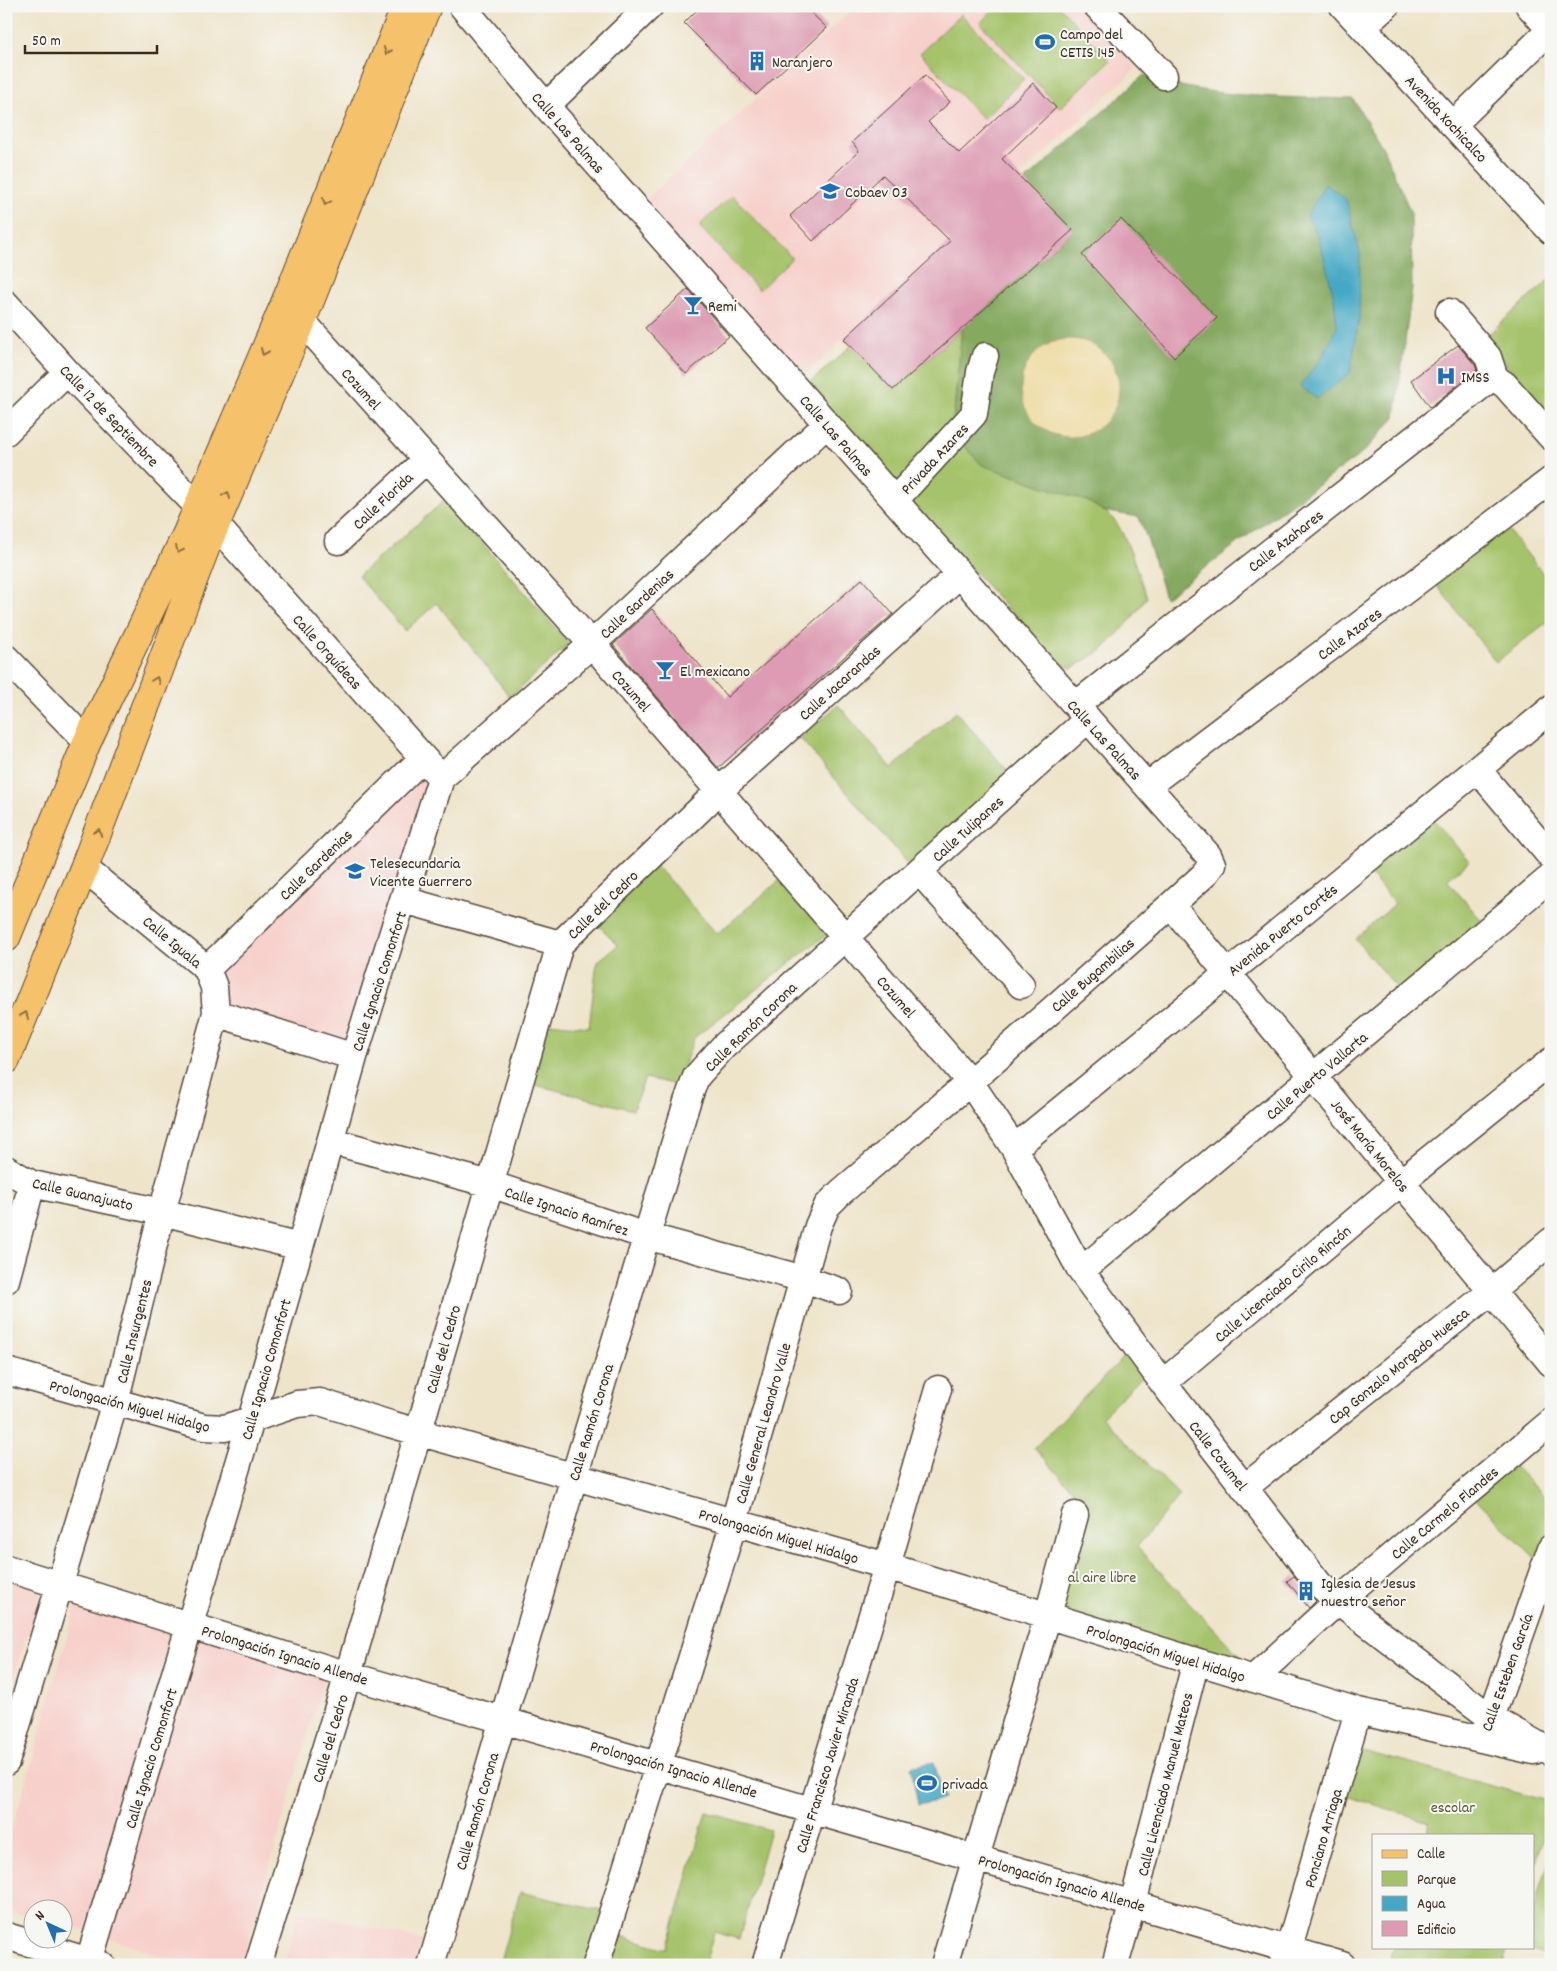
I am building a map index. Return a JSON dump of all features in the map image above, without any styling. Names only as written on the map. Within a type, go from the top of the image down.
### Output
[{"type":"main road","points":[[292,315],[406,6]]},
{"type":"main road","points":[[6,1060],[84,868],[206,515],[427,6]]},
{"type":"main road","points":[[9,922],[87,742],[187,534],[206,515]]},
{"type":"street","name":"Calle Las Palmas","points":[[462,6],[546,106],[1208,855],[1212,864]]},
{"type":"street","points":[[546,106],[650,6]]},
{"type":"street","points":[[1097,6],[1164,76]]},
{"type":"street","name":"Avenida Xochicalco","points":[[1344,6],[1551,230]]},
{"type":"street","points":[[1363,27],[1386,6]]},
{"type":"street","points":[[1453,124],[1551,30],[1529,6]]},
{"type":"street","name":"Calle 12 de Septiembre","points":[[6,304],[67,372],[206,515]]},
{"type":"street","points":[[1449,312],[1488,357],[1495,378],[1506,385],[1551,437]]},
{"type":"street","name":"Cozumel","points":[[292,315],[427,459],[592,644],[970,1082]]},
{"type":"street","name":"Privada Azares","points":[[895,500],[974,414],[980,372],[985,356]]},
{"type":"street","points":[[6,432],[67,372]]},
{"type":"street","name":"Calle Azahares","points":[[1082,712],[1478,388],[1495,378]]},
{"type":"street","name":"Calle Gardenias","points":[[441,778],[592,644],[827,424]]},
{"type":"street","name":"Calle Florida","points":[[338,541],[427,459]]},
{"type":"street","name":"Calle Azares","points":[[1147,786],[1551,480]]},
{"type":"street","name":"Calle Orquídeas","points":[[206,515],[441,778]]},
{"type":"street","name":"Calle Jacarandas","points":[[719,791],[960,574]]},
{"type":"street","points":[[6,658],[87,742]]},
{"type":"street","name":"Avenida Puerto Cortés","points":[[1014,1148],[1551,710]]},
{"type":"street","name":"Calle Tulipanes","points":[[846,937],[919,871],[1082,712]]},
{"type":"street","name":"Calle Gardenias","points":[[207,969],[423,758]]},
{"type":"street","points":[[1478,770],[1551,857]]},
{"type":"street","name":"Calle Ignacio Comonfort","points":[[96,1963],[190,1625],[251,1420],[354,1057],[441,778]]},
{"type":"street","name":"Calle del Cedro","points":[[258,1965],[348,1674],[560,944],[719,791]]},
{"type":"street","name":"Calle Bugambilias","points":[[970,1082],[1171,905],[1212,864]]},
{"type":"street","name":"Calle Iguala","points":[[84,868],[207,969],[214,987],[216,1014]]},
{"type":"street","points":[[919,871],[1021,985]]},
{"type":"street","name":"Calle Puerto Vallarta","points":[[1081,1271],[1551,877]]},
{"type":"street","points":[[404,900],[560,944]]},
{"type":"street","name":"José María Morelos","points":[[1171,905],[1551,1363]]},
{"type":"street","name":"Calle Ramón Corona","points":[[431,1965],[574,1477],[696,1077],[722,1047],[846,937]]},
{"type":"street","points":[[216,1014],[354,1057]]},
{"type":"street","name":"Calle Insurgentes","points":[[6,1762],[115,1402],[162,1212],[216,1014]]},
{"type":"street","name":"Calle Licenciado Cirilo Rincón","points":[[1163,1383],[1401,1182],[1551,1061]]},
{"type":"street","name":"Calle Cozumel","points":[[970,1082],[1014,1148],[1081,1271],[1163,1383],[1319,1584],[1486,1728],[1551,1754]]},
{"type":"street","name":"Calle General Leandro Valle","points":[[596,1965],[734,1522],[818,1226],[827,1206],[841,1192],[970,1082]]},
{"type":"street","name":"Calle Ignacio Ramírez","points":[[330,1141],[490,1184],[646,1236],[804,1279],[840,1291]]},
{"type":"street","name":"Calle Guanajuato","points":[[6,1169],[32,1184],[162,1212],[300,1247]]},
{"type":"street","points":[[6,1280],[32,1184]]},
{"type":"street","name":"Cap Gonzalo Morgado Huesca","points":[[1244,1488],[1492,1291],[1551,1240]]},
{"type":"street","name":"Prolongación Miguel Hidalgo","points":[[6,1371],[204,1427],[225,1428],[297,1404],[320,1402],[887,1566],[1358,1711],[1486,1728]]},
{"type":"street","name":"Calle Francisco Javier Miranda","points":[[765,1965],[887,1566],[938,1390]]},
{"type":"street","name":"Calle Carmelo Flandes","points":[[1253,1679],[1338,1601],[1551,1422]]},
{"type":"street","points":[[944,1965],[1048,1615],[1075,1514]]},
{"type":"street","name":"Calle Esteben García","points":[[1486,1728],[1551,1548]]},
{"type":"street","name":"Prolongación Ignacio Allende","points":[[6,1568],[348,1674],[1134,1903],[1287,1957],[1342,1965]]},
{"type":"street","name":"Calle Licenciado Manuel Mateos","points":[[1115,1965],[1134,1903],[1196,1661]]},
{"type":"street","name":"Ponciano Arriaga","points":[[1287,1957],[1358,1711]]},
{"type":"street","points":[[6,1936],[96,1963]]},
{"type":"shaded area","name":"Cobaev 03","points":[[856,6],[1080,6],[1137,68],[800,379],[641,205]]},
{"type":"shaded area","name":"Telesecundaria Vicente Guerrero","points":[[427,779],[354,1057],[216,1013],[207,969],[401,780]]},
{"type":"shaded area","points":[[6,1577],[41,1591],[6,1703]]},
{"type":"shaded area","points":[[81,1588],[178,1615],[85,1931],[72,1927],[72,1898],[22,1898],[22,1915],[6,1911],[6,1851]]},
{"type":"shaded area","points":[[192,1625],[325,1674],[241,1965],[184,1965],[96,1933]]},
{"type":"shaded area","points":[[298,1911],[422,1940],[414,1965],[284,1965]]},
{"type":"green space","name":"Campo del CETIS 145","points":[[997,6],[1059,6],[1110,61],[1060,108],[980,23]]},
{"type":"green space","points":[[961,14],[1024,79],[983,119],[920,53]]},
{"type":"green space","points":[[1144,75],[1168,83],[1220,93],[1274,97],[1353,99],[1383,148],[1411,213],[1412,288],[1395,417],[1364,452],[1255,530],[1165,598],[1139,517],[1103,511],[1089,502],[982,465],[952,433],[962,329],[1073,230],[1025,181]]},
{"type":"green space","points":[[732,195],[792,258],[759,290],[699,226]]},
{"type":"green space","points":[[1551,278],[1551,419],[1484,338]]},
{"type":"green space","points":[[962,329],[952,433],[1016,476],[1080,498],[1104,511],[1114,520],[1124,536],[1147,597],[1130,621],[1102,650],[1072,668],[1056,663],[807,385],[851,346],[893,390]]},
{"type":"green space","points":[[445,500],[569,644],[510,697],[437,603],[405,631],[358,576]]},
{"type":"green space","points":[[1503,523],[1551,584],[1551,619],[1496,662],[1432,579]]},
{"type":"green space","points":[[838,705],[892,768],[956,712],[1014,778],[911,867],[800,738]]},
{"type":"green space","points":[[1427,812],[1469,861],[1447,880],[1481,920],[1399,991],[1355,939],[1395,904],[1363,866]]},
{"type":"green space","points":[[646,854],[717,934],[780,880],[827,934],[694,1038],[677,1085],[645,1078],[633,1110],[532,1084],[548,1023],[589,1027],[597,962],[618,945],[586,913]]},
{"type":"green space","name":"al aire libre","points":[[1128,1353],[1145,1374],[1102,1417],[1179,1495],[1137,1547],[1247,1664],[1044,1607],[1081,1499],[1034,1448]]},
{"type":"green space","points":[[1503,1455],[1551,1504],[1551,1536],[1541,1564],[1466,1489]]},
{"type":"green space","name":"escolar","points":[[1348,1747],[1551,1802],[1551,1818],[1534,1868],[1534,1834],[1426,1834],[1429,1822],[1335,1792]]},
{"type":"green space","points":[[706,1812],[770,1830],[739,1939],[714,1932],[705,1965],[598,1965],[607,1932],[667,1949]]},
{"type":"green space","points":[[1551,1859],[1551,1957],[1522,1948],[1534,1948],[1534,1909]]},
{"type":"green space","points":[[520,1892],[602,1911],[585,1965],[499,1965]]},
{"type":"green space","points":[[1393,1948],[1508,1948],[1502,1965],[1388,1964]]},
{"type":"sand","points":[[1070,339],[1089,343],[1105,353],[1115,369],[1119,388],[1115,407],[1105,423],[1089,433],[1070,437],[1051,433],[1035,423],[1025,407],[1021,388],[1025,369],[1035,353],[1051,343]]},
{"type":"water","points":[[1325,184],[1346,199],[1360,254],[1359,319],[1350,373],[1317,399],[1300,386],[1320,361],[1337,327],[1334,297],[1318,235],[1307,216]]},
{"type":"water","name":"privada","points":[[934,1762],[944,1799],[918,1805],[911,1767]]},
{"type":"building","name":"Naranjero","points":[[701,6],[804,6],[827,28],[756,95],[684,23]]},
{"type":"building","points":[[925,75],[950,102],[928,122],[959,153],[1033,83],[1056,108],[1002,159],[1073,230],[893,390],[844,339],[950,241],[883,175],[813,241],[790,216],[859,151],[852,142]]},
{"type":"building","points":[[1121,219],[1217,318],[1174,357],[1082,255]]},
{"type":"building","name":"Remi","points":[[688,289],[729,336],[686,374],[645,328]]},
{"type":"building","name":"IMSS","points":[[1458,345],[1477,370],[1430,407],[1411,380]]},
{"type":"building","name":"El mexicano","points":[[862,579],[893,614],[718,768],[613,645],[652,609],[727,697]]},
{"type":"building","points":[[1294,1576],[1316,1601],[1309,1608],[1287,1581]]},
{"type":"place","name":"Campo del CETIS 145","points":[[1045,42]]},
{"type":"place","name":"Naranjero","points":[[757,61]]},
{"type":"place","name":"Cobaev 03","points":[[830,191]]},
{"type":"place","name":"Remi","points":[[693,305]]},
{"type":"place","name":"IMSS","points":[[1446,376]]},
{"type":"place","name":"El mexicano","points":[[665,670]]},
{"type":"place","name":"Telesecundaria Vicente Guerrero","points":[[355,871]]},
{"type":"place","name":"Iglesia de Jesus nuestro señor","points":[[1306,1591]]},
{"type":"place","name":"privada","points":[[927,1783]]}]
